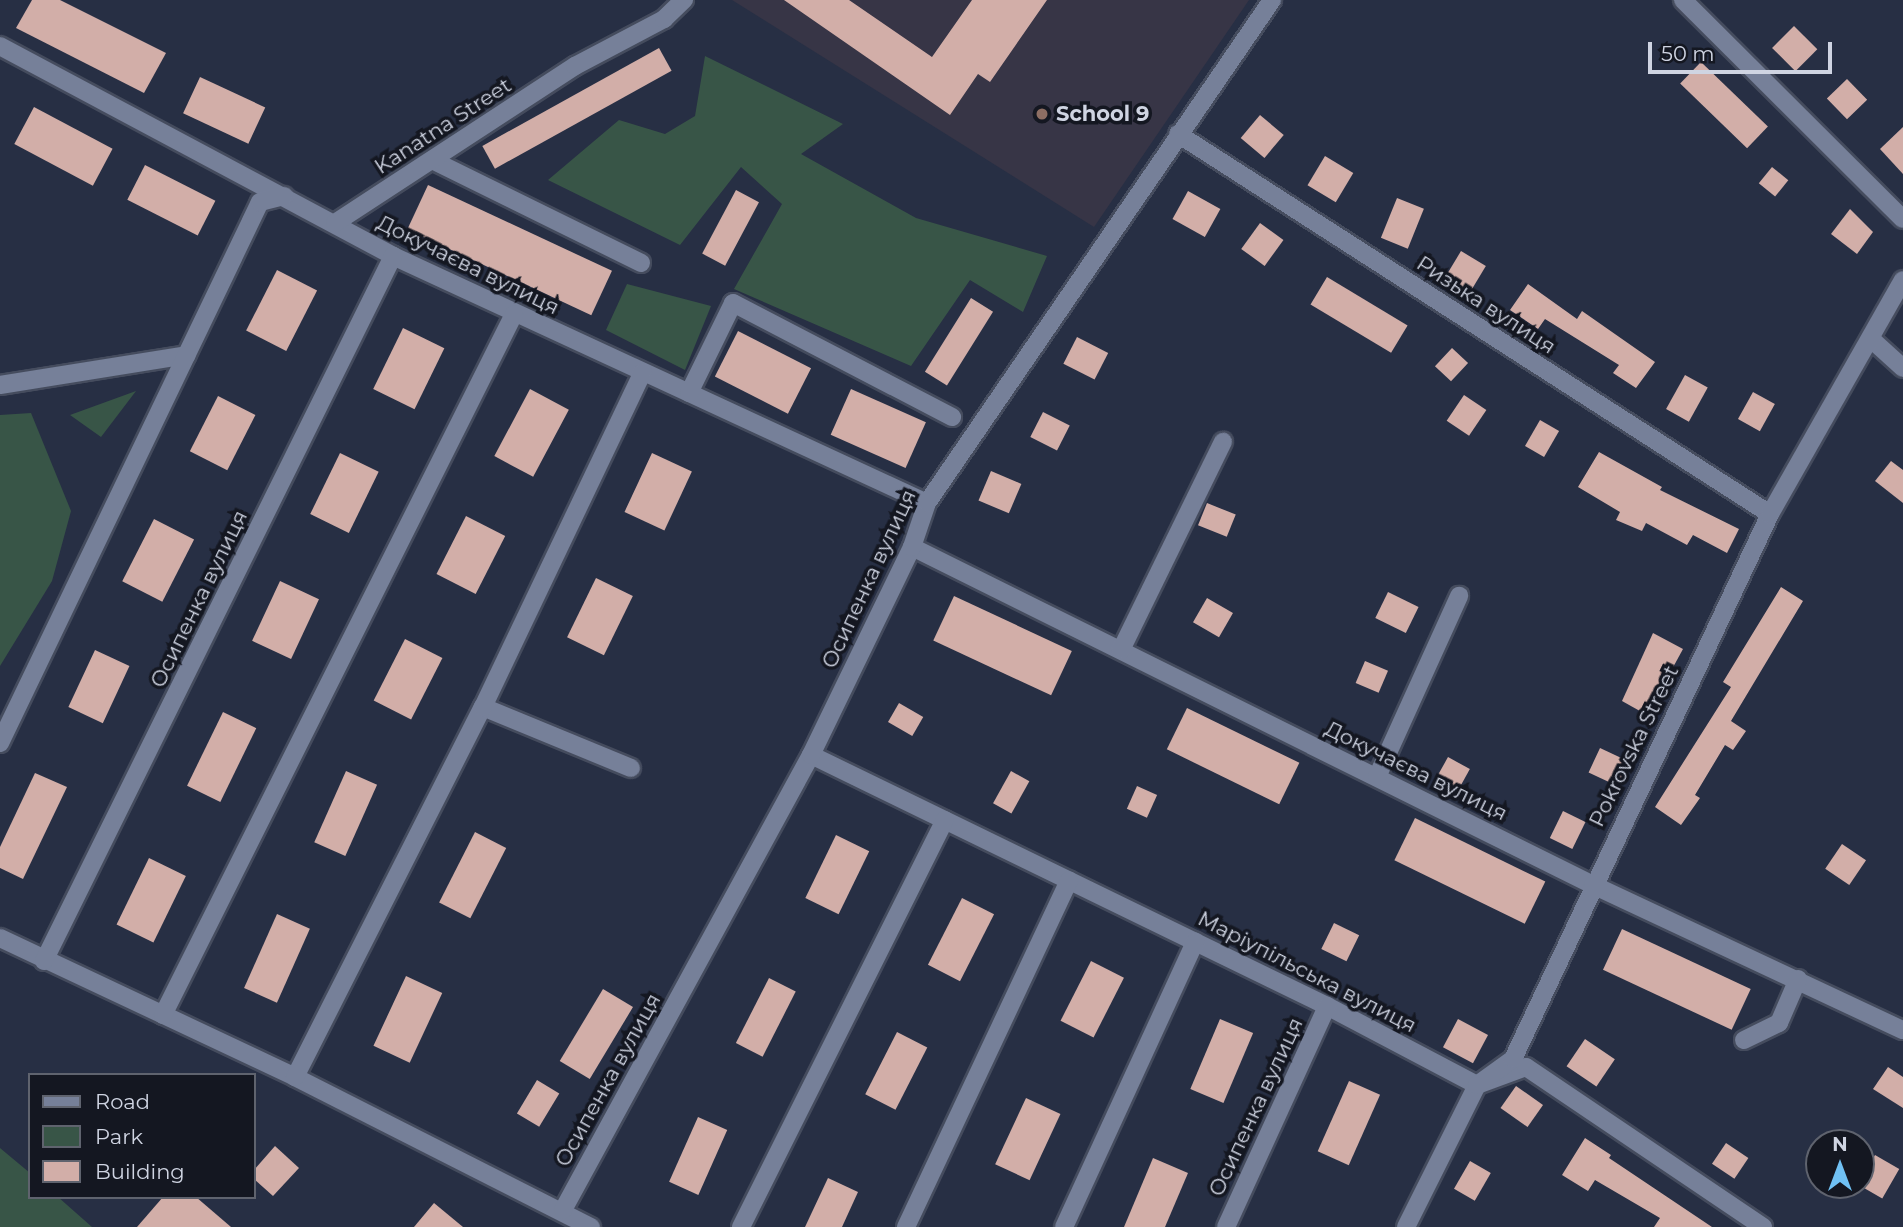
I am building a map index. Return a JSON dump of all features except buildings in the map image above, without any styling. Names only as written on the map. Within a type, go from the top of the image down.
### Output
[{"type":"street","name":"Kanatna Street","points":[[335,223],[575,66],[664,19],[684,0]]},
{"type":"street","name":"Осипенка вулиця","points":[[563,1210],[811,755],[912,547],[927,503],[1272,0]]},
{"type":"street","points":[[1683,0],[1903,219]]},
{"type":"street","name":"Докучаєва вулиця","points":[[0,46],[393,256],[927,503]]},
{"type":"street","name":"Ризька вулиця","points":[[1178,134],[1770,514]]},
{"type":"street","points":[[432,160],[641,263]]},
{"type":"street","points":[[0,743],[260,202],[284,196]]},
{"type":"street","name":"Осипенка вулиця","points":[[44,961],[393,256]]},
{"type":"street","name":"Pokrovska Street","points":[[1406,1227],[1477,1085],[1513,1059],[1770,514],[1903,280]]},
{"type":"street","points":[[689,393],[733,303],[952,417]]},
{"type":"street","points":[[163,1015],[514,314]]},
{"type":"street","points":[[1871,339],[1903,368]]},
{"type":"street","points":[[0,385],[187,355]]},
{"type":"street","points":[[295,1077],[483,707],[643,372]]},
{"type":"street","points":[[1121,650],[1223,442]]},
{"type":"street","name":"Докучаєва вулиця","points":[[912,547],[1593,885],[1903,1030]]},
{"type":"street","points":[[1377,777],[1459,596]]},
{"type":"street","points":[[483,707],[631,768]]},
{"type":"street","name":"Маріупільська вулиця","points":[[811,755],[1327,1006],[1477,1085]]},
{"type":"street","points":[[741,1227],[945,820]]},
{"type":"street","points":[[906,1227],[1069,880]]},
{"type":"street","points":[[0,938],[295,1077],[563,1210],[591,1227]]},
{"type":"street","points":[[1064,1227],[1195,942]]},
{"type":"street","points":[[1744,1040],[1779,1023],[1798,979]]},
{"type":"street","name":"Осипенка вулиця","points":[[1226,1227],[1327,1006]]},
{"type":"street","points":[[1477,1085],[1527,1067],[1763,1227]]},
{"type":"shaded area","name":"School 9","points":[[732,0],[1249,0],[1094,227]]},
{"type":"green space","points":[[705,56],[843,124],[801,154],[916,218],[1047,256],[1023,312],[970,280],[911,366],[734,289],[782,204],[741,167],[680,245],[548,180],[619,120],[665,134],[695,116]]},
{"type":"green space","points":[[627,284],[711,306],[685,370],[606,330]]},
{"type":"green space","points":[[136,391],[101,437],[70,415]]},
{"type":"green space","points":[[31,413],[71,511],[52,581],[0,666],[0,415]]},
{"type":"green space","points":[[0,1148],[28,1171],[28,1199],[60,1199],[92,1227],[0,1227]]},
{"type":"place","name":"School 9","points":[[1042,114]]}]
